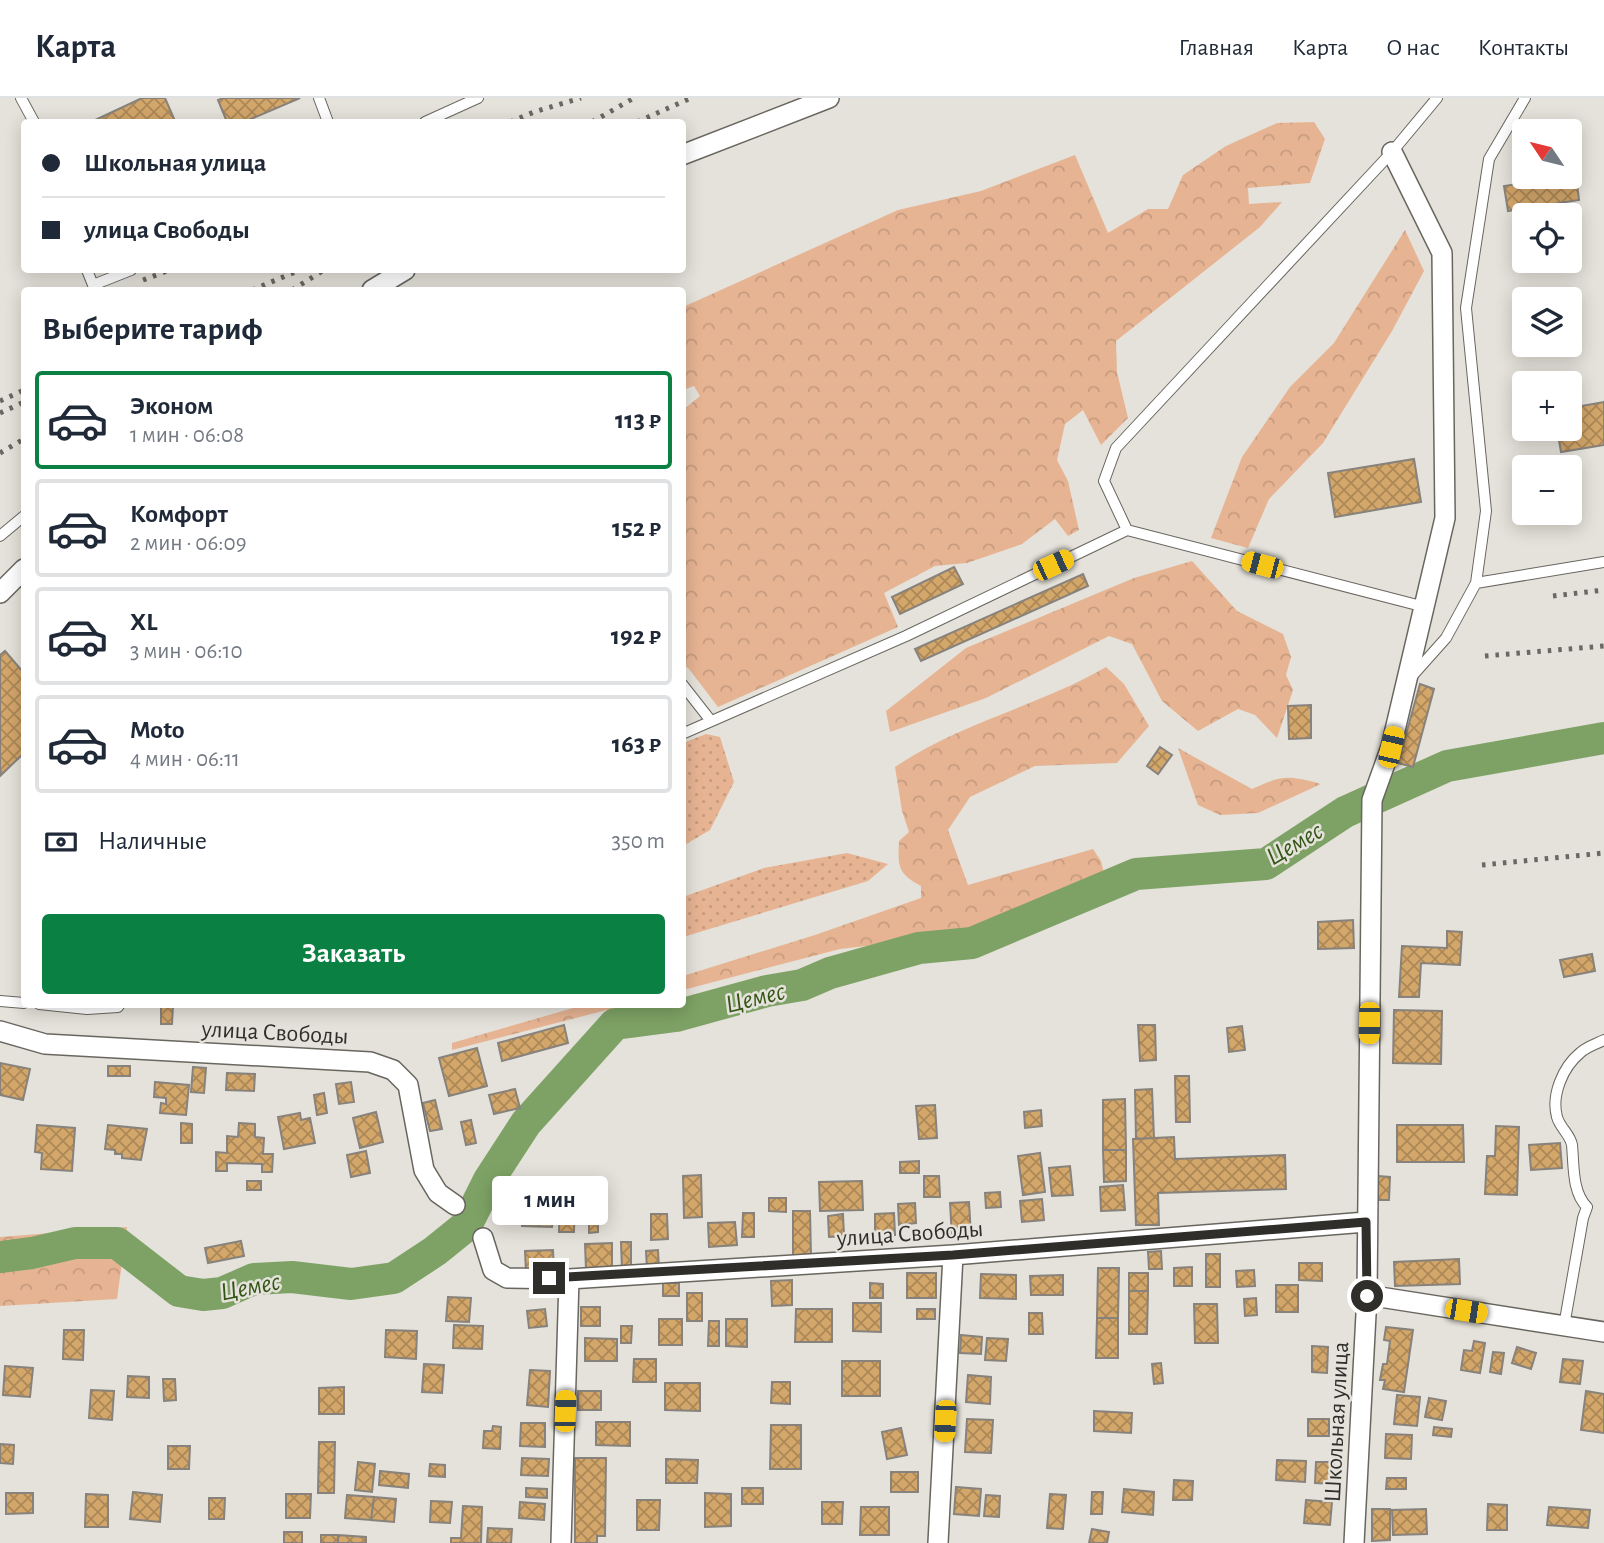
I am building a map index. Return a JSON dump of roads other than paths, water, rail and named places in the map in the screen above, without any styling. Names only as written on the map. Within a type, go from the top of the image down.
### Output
[{"type":"street","points":[[686,153],[829,98]]},
{"type":"street","name":"Школьная улица","points":[[1353,1543],[1367,1296],[1373,800],[1391,747],[1445,518],[1442,253],[1392,152]]},
{"type":"street","points":[[377,287],[400,273]]},
{"type":"street","points":[[0,593],[21,572]]},
{"type":"street","name":"улица Свободы","points":[[0,1031],[45,1044],[370,1062],[393,1070],[408,1085],[424,1170],[438,1193],[455,1205]]},
{"type":"street","name":"улица Свободы","points":[[483,1238],[493,1270],[507,1278],[569,1279],[953,1255],[1366,1222]]},
{"type":"street","points":[[938,1543],[953,1255]]},
{"type":"street","points":[[561,1543],[569,1279]]},
{"type":"street","points":[[1367,1296],[1604,1332]]},
{"type":"lane","points":[[21,98],[32,119]]},
{"type":"lane","points":[[319,98],[327,119]]},
{"type":"lane","points":[[432,119],[478,98]]},
{"type":"lane","points":[[1127,530],[1104,481],[1116,448],[1392,152],[1437,98]]},
{"type":"lane","points":[[1408,680],[1446,638],[1476,583],[1486,512],[1466,308],[1489,159],[1525,98]]},
{"type":"lane","points":[[88,273],[93,285],[123,273]]},
{"type":"lane","points":[[0,536],[21,518]]},
{"type":"lane","points":[[686,732],[906,636],[1127,530],[1425,607]]},
{"type":"lane","points":[[1476,583],[1604,562]]},
{"type":"lane","points":[[686,689],[710,721]]},
{"type":"lane","points":[[0,1001],[21,1003]]},
{"type":"lane","points":[[78,1008],[103,1008]]},
{"type":"lane","points":[[1564,1326],[1587,1207],[1578,1198],[1571,1139],[1560,1126],[1555,1114],[1558,1086],[1565,1070],[1580,1052],[1604,1040]]},
{"type":"waterway","name":"Цемес","points":[[0,1257],[75,1243],[117,1243],[179,1291],[203,1295],[222,1293],[254,1279],[292,1277],[351,1284],[394,1278],[435,1251],[466,1226],[489,1180],[526,1123],[615,1024],[676,1016],[767,991],[802,985],[830,973],[919,948],[972,943],[1136,874],[1266,864],[1345,812],[1447,766],[1604,738]]},
{"type":"railway","points":[[517,119],[581,98]]},
{"type":"railway","points":[[597,119],[634,98]]},
{"type":"railway","points":[[644,119],[691,98]]},
{"type":"railway","points":[[143,280],[162,273]]},
{"type":"railway","points":[[259,287],[293,273]]},
{"type":"railway","points":[[297,287],[319,273]]},
{"type":"railway","points":[[0,401],[21,391]]},
{"type":"railway","points":[[0,413],[21,403]]},
{"type":"railway","points":[[0,453],[21,441]]},
{"type":"railway","points":[[1553,596],[1604,590]]},
{"type":"railway","points":[[1485,656],[1604,646]]},
{"type":"railway","points":[[1482,865],[1604,853]]}]
